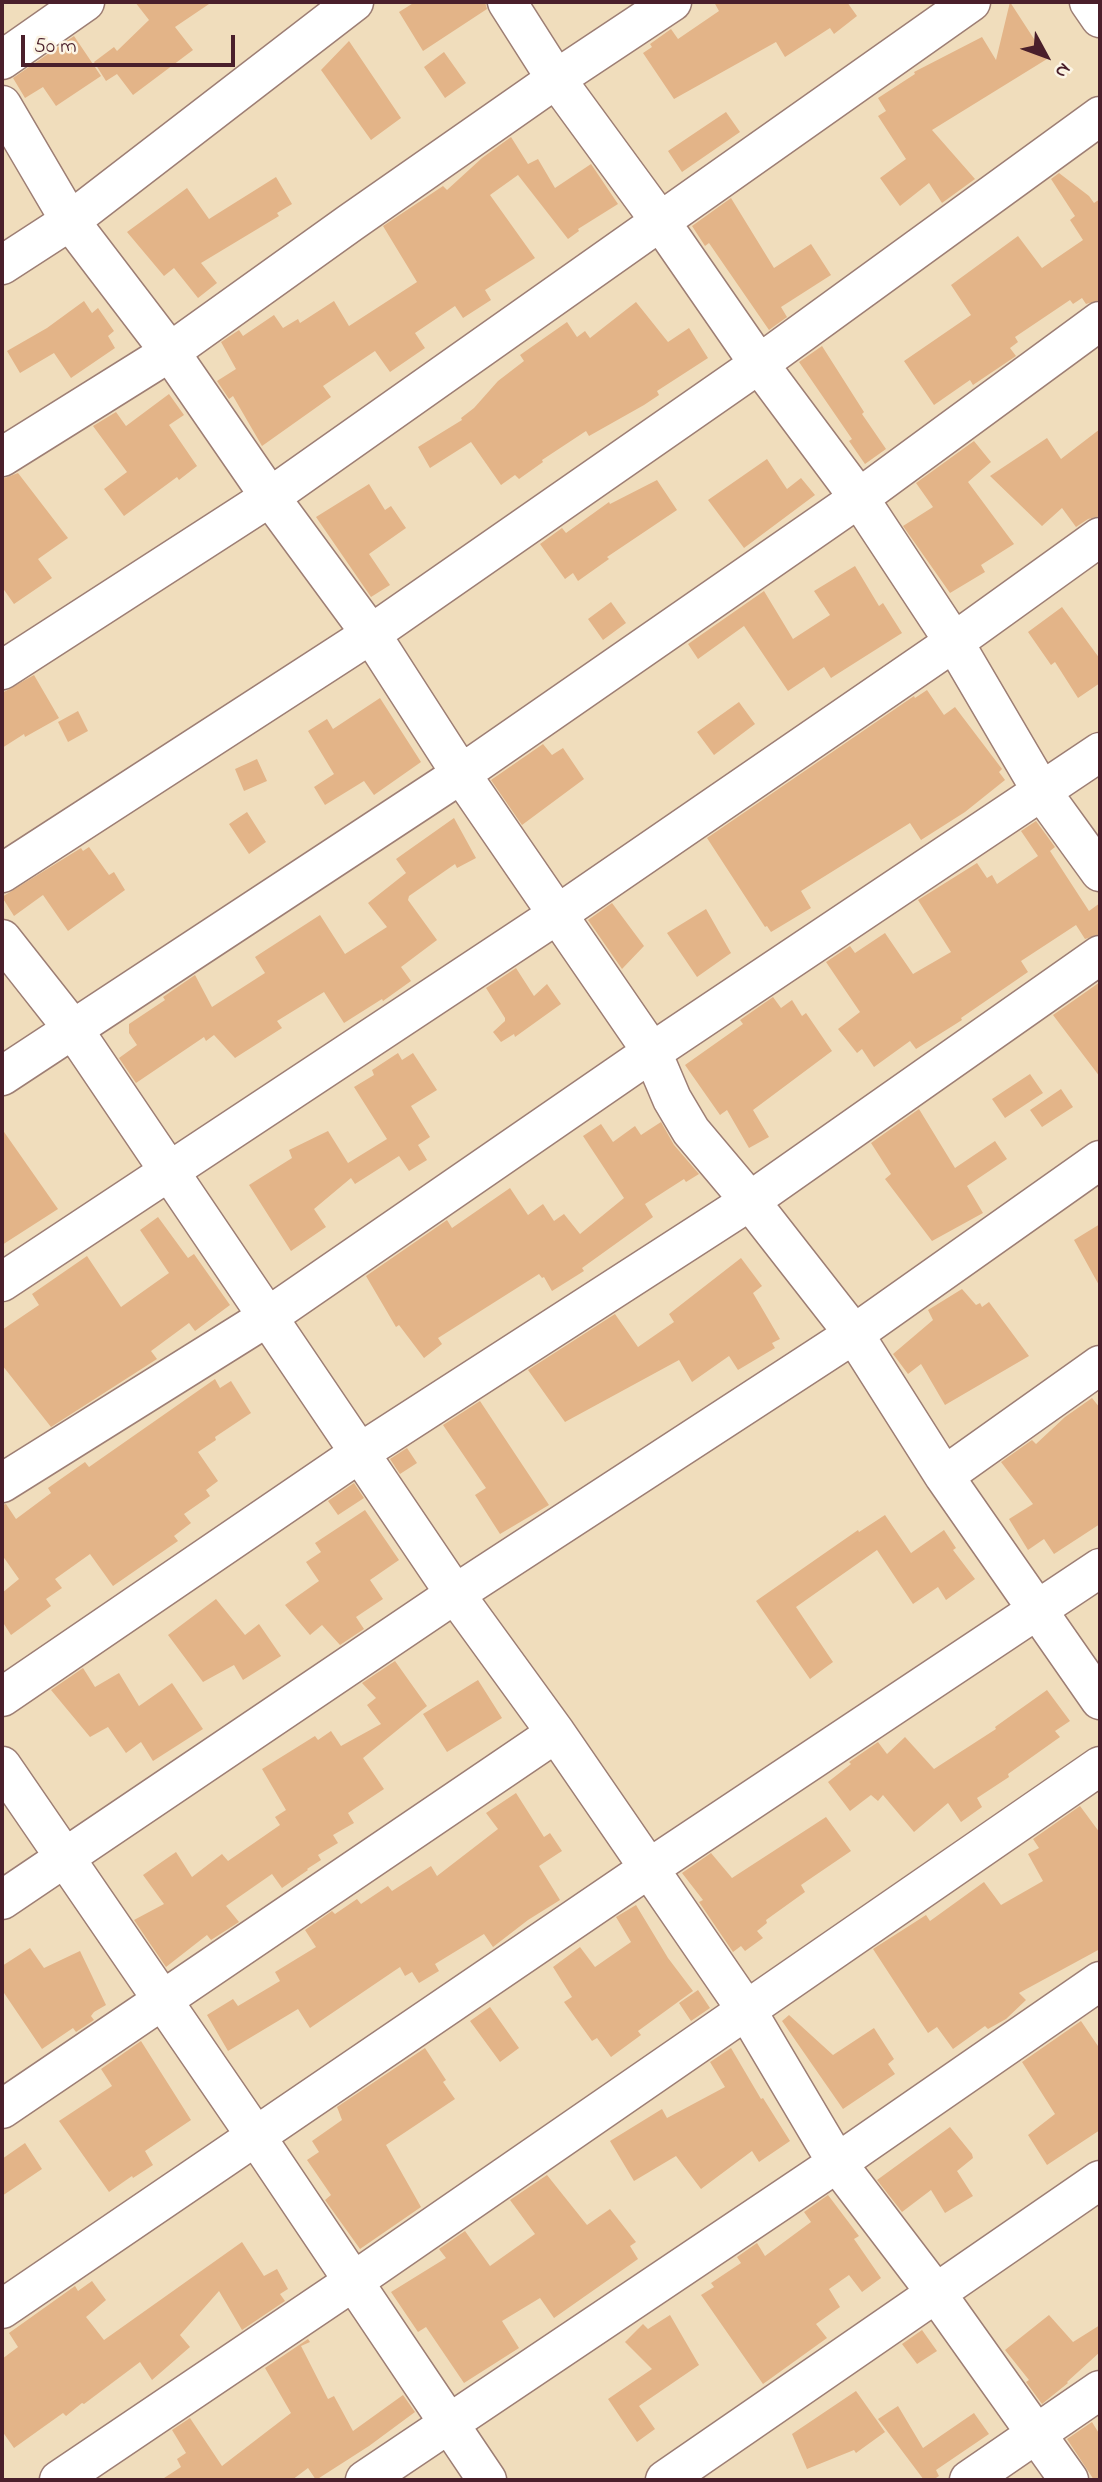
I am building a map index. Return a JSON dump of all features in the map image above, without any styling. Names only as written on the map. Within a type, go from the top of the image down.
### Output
[{"type":"street","points":[[2,61],[85,2]]},
{"type":"street","points":[[2,265],[70,221],[354,2]]},
{"type":"street","points":[[507,2],[556,79],[660,221],[759,364],[859,498],[954,642],[1042,792],[1100,872]]},
{"type":"street","points":[[2,457],[170,352],[556,79],[672,2]]},
{"type":"street","points":[[2,670],[270,497],[971,2]]},
{"type":"street","points":[[1089,2],[1100,18]]},
{"type":"street","points":[[2,106],[70,221],[170,352],[270,497],[371,634],[461,774],[652,1052],[680,1115],[854,1334],[944,1476],[1100,1700]]},
{"type":"street","points":[[2,873],[371,634],[759,364],[1100,116]]},
{"type":"street","points":[[2,1076],[461,774],[859,498],[1100,321]]},
{"type":"street","points":[[2,1282],[558,914],[954,642],[1100,537]]},
{"type":"street","points":[[2,1483],[269,1316],[652,1052],[1100,751]]},
{"type":"street","points":[[2,939],[73,1028],[455,1594],[556,1733],[747,2011],[837,2163],[936,2293],[1069,2480]]},
{"type":"street","points":[[2,1697],[361,1452],[750,1201],[1100,955]]},
{"type":"street","points":[[2,1900],[455,1594],[854,1334],[1100,1160]]},
{"type":"street","points":[[944,1476],[1100,1365]]},
{"type":"street","points":[[2,2309],[255,2135],[1100,1568]]},
{"type":"street","points":[[2,2109],[556,1733]]},
{"type":"street","points":[[2,1766],[487,2480]]},
{"type":"street","points":[[59,2480],[354,2281],[1100,1766]]},
{"type":"street","points":[[365,2480],[837,2163],[1100,1981]]},
{"type":"street","points":[[665,2480],[1100,2180]]},
{"type":"street","points":[[969,2480],[1100,2390]]},
{"type":"building","points":[[135,2],[212,2],[175,27],[193,50],[133,95],[117,74],[106,81],[94,62],[114,47],[117,51],[149,20]]},
{"type":"building","points":[[415,2],[485,2],[487,9],[423,51],[399,12]]},
{"type":"building","points":[[714,2],[847,2],[857,16],[834,34],[830,28],[785,57],[776,42],[674,99],[643,53],[652,47],[650,44],[671,29],[678,39],[719,11]]},
{"type":"building","points":[[1010,2],[1047,59],[932,130],[975,179],[942,203],[929,183],[900,206],[880,178],[906,159],[878,116],[886,111],[878,98],[915,74],[914,72],[982,37],[996,60]]},
{"type":"building","points":[[74,36],[101,76],[56,106],[43,87],[25,98],[13,78]]},
{"type":"building","points":[[349,41],[401,118],[371,140],[321,70]]},
{"type":"building","points":[[444,52],[466,83],[445,98],[424,67]]},
{"type":"building","points":[[726,112],[740,132],[682,172],[668,151]]},
{"type":"building","points":[[511,137],[528,164],[538,159],[555,188],[591,164],[618,204],[578,229],[579,231],[568,239],[518,175],[490,195],[535,258],[485,290],[491,300],[463,318],[455,306],[415,333],[425,348],[390,372],[375,351],[323,386],[331,397],[262,446],[233,396],[229,399],[217,381],[236,369],[221,342],[239,330],[243,336],[274,315],[283,328],[298,319],[300,323],[334,301],[349,326],[417,282],[383,226],[443,186],[447,190],[482,158]]},
{"type":"building","points":[[1059,173],[1094,203],[1100,199],[1100,300],[1086,304],[1082,298],[1073,304],[1070,300],[1015,337],[1018,342],[1010,348],[1016,356],[973,385],[970,380],[934,405],[904,361],[971,315],[951,285],[1018,236],[1042,268],[1083,240],[1070,220],[1075,216],[1051,179]]},
{"type":"building","points":[[276,177],[292,204],[277,213],[279,216],[201,263],[217,283],[198,298],[174,268],[164,276],[127,232],[187,188],[209,219]]},
{"type":"building","points":[[731,198],[774,268],[811,244],[831,275],[781,307],[787,317],[769,330],[709,243],[705,246],[692,226]]},
{"type":"building","points":[[84,301],[92,313],[98,308],[114,331],[108,336],[115,348],[71,378],[54,353],[20,373],[7,351],[47,328]]},
{"type":"building","points":[[636,302],[668,342],[689,328],[708,358],[657,391],[659,395],[644,405],[589,436],[586,431],[519,479],[515,475],[501,485],[471,442],[430,468],[418,447],[462,420],[498,381],[524,361],[520,355],[567,322],[577,337],[585,331],[590,338]]},
{"type":"building","points":[[822,346],[886,449],[865,464],[849,441],[852,439],[799,362]]},
{"type":"building","points":[[169,394],[184,415],[169,425],[197,466],[179,480],[177,477],[124,516],[104,489],[127,472],[93,426],[116,412],[126,426]]},
{"type":"building","points":[[1100,429],[1100,516],[1088,519],[1076,527],[1062,508],[1042,526],[990,476],[1047,438],[1061,459]]},
{"type":"building","points":[[974,441],[991,462],[968,482],[1014,544],[981,565],[985,572],[950,593],[903,526],[933,507],[916,483]]},
{"type":"building","points":[[767,459],[787,489],[801,478],[815,495],[744,548],[708,500]]},
{"type":"building","points":[[18,473],[68,538],[38,559],[52,578],[14,604],[2,587],[2,479]]},
{"type":"building","points":[[657,480],[677,510],[607,557],[609,559],[578,581],[573,573],[565,579],[540,544],[562,528],[566,533],[609,502],[610,504]]},
{"type":"building","points":[[369,484],[385,510],[391,506],[406,528],[369,554],[390,585],[371,597],[316,517]]},
{"type":"building","points":[[855,566],[879,606],[883,603],[902,633],[831,678],[824,667],[788,691],[744,626],[698,659],[688,644],[764,591],[793,639],[830,615],[814,591]]},
{"type":"building","points":[[611,602],[626,623],[603,640],[588,619]]},
{"type":"building","points":[[1062,607],[1100,659],[1100,683],[1078,698],[1055,662],[1051,665],[1028,632]]},
{"type":"building","points":[[34,675],[59,718],[25,737],[24,734],[2,748],[2,693]]},
{"type":"building","points":[[927,690],[944,715],[955,707],[1002,769],[999,772],[1005,780],[965,812],[921,840],[910,823],[801,891],[811,908],[771,932],[765,927],[707,838],[914,696],[915,698]]},
{"type":"building","points":[[380,698],[421,762],[374,795],[364,781],[325,805],[314,787],[334,774],[308,731],[327,719],[333,729]]},
{"type":"building","points":[[739,702],[755,724],[714,755],[697,732]]},
{"type":"building","points":[[78,711],[88,731],[68,742],[58,722]]},
{"type":"building","points":[[543,744],[552,755],[563,748],[584,779],[522,825],[491,780]]},
{"type":"building","points":[[257,759],[267,781],[244,791],[235,769]]},
{"type":"building","points":[[247,812],[266,842],[249,854],[229,824]]},
{"type":"building","points":[[454,818],[476,858],[457,868],[455,864],[409,896],[408,900],[437,940],[401,967],[411,981],[344,1023],[324,992],[277,1021],[282,1028],[235,1058],[214,1035],[206,1041],[204,1037],[136,1083],[119,1058],[137,1045],[129,1033],[129,1024],[165,1000],[163,997],[195,975],[212,1007],[265,973],[255,957],[320,915],[345,954],[387,927],[368,903],[406,873],[396,859]]},
{"type":"building","points":[[1036,821],[1055,847],[1050,851],[1089,911],[1100,903],[1100,934],[1085,939],[1076,925],[1021,961],[1028,972],[961,1018],[962,1020],[916,1049],[910,1041],[874,1067],[862,1049],[857,1053],[838,1029],[860,1012],[826,962],[850,946],[855,953],[885,933],[913,974],[951,952],[918,900],[977,863],[987,878],[992,875],[997,884],[1038,856],[1021,831]]},
{"type":"building","points":[[89,847],[109,875],[114,872],[125,890],[68,931],[43,895],[14,916],[2,897],[81,848],[83,851]]},
{"type":"building","points":[[612,903],[644,946],[622,969],[588,920]]},
{"type":"building","points":[[706,909],[731,953],[697,977],[667,933]]},
{"type":"building","points":[[516,968],[534,996],[547,984],[561,1004],[515,1037],[514,1034],[501,1042],[493,1032],[505,1018],[486,988]]},
{"type":"building","points":[[1100,982],[1100,1077],[1053,1015]]},
{"type":"building","points":[[773,997],[781,1008],[792,1000],[802,1016],[806,1013],[832,1051],[753,1110],[769,1137],[749,1148],[727,1110],[720,1115],[685,1065],[743,1024],[740,1020]]},
{"type":"building","points":[[398,1053],[402,1060],[413,1053],[437,1090],[411,1106],[430,1137],[418,1145],[427,1160],[409,1171],[399,1156],[355,1184],[351,1178],[314,1209],[326,1227],[291,1251],[249,1185],[292,1158],[289,1150],[328,1131],[348,1163],[387,1139],[354,1087],[374,1075],[372,1070]]},
{"type":"building","points":[[1030,1074],[1043,1093],[1005,1118],[992,1099]]},
{"type":"building","points":[[1061,1089],[1073,1107],[1042,1127],[1030,1110]]},
{"type":"building","points":[[919,1109],[955,1168],[995,1141],[1007,1159],[967,1186],[983,1213],[932,1241],[885,1179],[891,1174],[871,1143]]},
{"type":"building","points":[[661,1122],[674,1145],[699,1174],[686,1182],[684,1179],[645,1204],[653,1217],[582,1268],[584,1271],[552,1291],[544,1277],[539,1274],[438,1338],[442,1344],[424,1358],[399,1325],[396,1327],[366,1276],[447,1220],[452,1228],[510,1188],[528,1215],[543,1204],[554,1221],[564,1214],[580,1234],[624,1198],[583,1136],[601,1124],[613,1142],[635,1126],[641,1135]]},
{"type":"building","points":[[2,1129],[58,1209],[2,1245]]},
{"type":"building","points":[[158,1217],[188,1258],[194,1254],[230,1305],[195,1331],[189,1323],[151,1351],[157,1359],[51,1427],[2,1365],[2,1330],[39,1305],[32,1294],[87,1256],[121,1307],[169,1273],[140,1230]]},
{"type":"building","points":[[1100,1224],[1100,1287],[1074,1240]]},
{"type":"building","points":[[741,1258],[762,1286],[753,1293],[780,1339],[772,1343],[775,1348],[738,1370],[729,1356],[692,1382],[679,1360],[565,1422],[528,1370],[615,1314],[638,1347],[674,1322],[669,1314]]},
{"type":"building","points":[[962,1289],[976,1305],[980,1303],[982,1307],[989,1302],[1029,1356],[945,1405],[921,1364],[908,1374],[893,1354],[933,1320],[928,1310]]},
{"type":"building","points":[[215,1379],[220,1388],[231,1381],[251,1413],[198,1452],[218,1481],[206,1490],[210,1496],[184,1514],[191,1523],[174,1536],[178,1541],[113,1586],[90,1554],[55,1579],[62,1588],[46,1599],[51,1606],[11,1635],[2,1621],[2,1593],[19,1579],[2,1555],[2,1505],[6,1504],[16,1519],[51,1493],[48,1488],[85,1462],[89,1467]]},
{"type":"building","points":[[1092,1398],[1100,1408],[1100,1524],[1054,1554],[1044,1539],[1028,1550],[1009,1519],[1033,1504],[1001,1462],[1032,1440],[1036,1444],[1065,1417]]},
{"type":"building","points":[[480,1401],[549,1505],[500,1534],[475,1495],[486,1488],[443,1425]]},
{"type":"building","points":[[407,1448],[417,1463],[400,1474],[390,1459]]},
{"type":"building","points":[[354,1483],[364,1498],[338,1515],[328,1501]]},
{"type":"building","points":[[365,1510],[399,1560],[370,1580],[383,1599],[356,1617],[364,1629],[340,1645],[322,1625],[310,1635],[285,1605],[319,1581],[306,1562],[321,1552],[315,1543]]},
{"type":"building","points":[[885,1515],[911,1553],[944,1530],[956,1548],[953,1550],[975,1579],[946,1600],[938,1587],[913,1604],[877,1550],[796,1607],[833,1662],[810,1679],[756,1601],[858,1530],[859,1532]]},
{"type":"building","points":[[216,1599],[245,1635],[259,1624],[281,1656],[243,1680],[234,1665],[203,1682],[168,1635]]},
{"type":"building","points":[[395,1661],[427,1706],[363,1758],[384,1789],[348,1813],[354,1823],[333,1835],[338,1843],[318,1855],[321,1860],[282,1888],[272,1874],[226,1906],[239,1922],[211,1940],[207,1935],[166,1967],[134,1920],[164,1904],[143,1875],[176,1852],[192,1877],[222,1854],[228,1861],[280,1825],[275,1817],[286,1810],[262,1769],[315,1736],[318,1740],[331,1731],[341,1746],[381,1724],[367,1705],[376,1698],[362,1683]]},
{"type":"building","points":[[83,1668],[95,1687],[119,1673],[139,1706],[172,1683],[203,1729],[153,1761],[141,1742],[126,1753],[108,1727],[90,1737],[51,1690]]},
{"type":"building","points":[[478,1680],[502,1718],[447,1752],[423,1714]]},
{"type":"building","points":[[1047,1690],[1070,1721],[1055,1731],[1060,1737],[977,1798],[982,1807],[961,1822],[948,1803],[914,1832],[883,1795],[878,1801],[871,1795],[850,1811],[828,1782],[851,1764],[849,1762],[878,1742],[887,1754],[905,1737],[934,1769],[996,1729],[995,1727]]},
{"type":"building","points":[[516,1793],[544,1837],[550,1833],[562,1851],[539,1866],[560,1900],[493,1947],[484,1934],[435,1964],[439,1971],[419,1983],[412,1972],[405,1976],[400,1967],[310,2028],[298,2009],[228,2051],[207,2015],[233,1999],[238,2006],[280,1981],[275,1972],[316,1947],[305,1930],[332,1911],[335,1914],[357,1899],[361,1904],[388,1886],[392,1891],[431,1866],[437,1876],[498,1829],[486,1813]]},
{"type":"building","points":[[1080,1806],[1100,1833],[1100,1949],[1019,1993],[1026,2000],[1006,2019],[988,2029],[985,2026],[953,2049],[937,2027],[928,2033],[873,1949],[926,1915],[930,1921],[984,1882],[1001,1905],[1043,1881],[1028,1854],[1039,1848],[1033,1839]]},
{"type":"building","points":[[826,1817],[851,1851],[801,1885],[805,1892],[766,1920],[767,1923],[757,1931],[763,1938],[745,1951],[741,1946],[733,1952],[699,1902],[703,1900],[682,1873],[711,1853],[732,1878]]},
{"type":"building","points":[[636,1905],[668,1958],[693,1991],[638,2031],[641,2035],[611,2057],[597,2038],[592,2041],[564,2002],[572,1997],[553,1967],[580,1947],[595,1967],[631,1942],[616,1917]]},
{"type":"building","points":[[30,1948],[44,1968],[80,1951],[106,2005],[94,2012],[91,2016],[94,2020],[76,2032],[73,2028],[42,2049],[2,1990],[2,1966]]},
{"type":"building","points":[[698,1990],[710,2008],[691,2021],[679,2003]]},
{"type":"building","points":[[490,2007],[519,2048],[500,2062],[470,2021]]},
{"type":"building","points":[[789,2015],[833,2055],[874,2028],[894,2059],[888,2064],[895,2074],[843,2109],[782,2021]]},
{"type":"building","points":[[1081,2021],[1100,2049],[1100,2130],[1047,2165],[1028,2135],[1055,2114],[1022,2062]]},
{"type":"building","points":[[141,2041],[191,2120],[145,2151],[153,2165],[109,2192],[59,2121],[112,2086],[101,2069]]},
{"type":"building","points":[[425,2048],[455,2099],[386,2145],[421,2207],[360,2249],[325,2200],[331,2195],[307,2160],[319,2152],[312,2141],[342,2120],[337,2107]]},
{"type":"building","points":[[731,2048],[790,2141],[759,2162],[752,2151],[701,2189],[676,2156],[634,2181],[610,2141],[662,2109],[667,2118],[725,2087],[710,2062]]},
{"type":"building","points":[[950,2127],[972,2154],[973,2158],[957,2171],[973,2196],[945,2213],[931,2190],[902,2212],[877,2180]]},
{"type":"building","points":[[25,2143],[42,2169],[2,2196],[2,2159]]},
{"type":"building","points":[[547,2175],[587,2225],[610,2209],[636,2242],[630,2246],[638,2259],[554,2318],[540,2298],[502,2321],[519,2348],[464,2383],[426,2327],[418,2332],[391,2292],[446,2258],[439,2249],[465,2231],[490,2266],[535,2234],[510,2200]]},
{"type":"building","points":[[828,2195],[859,2236],[854,2239],[881,2278],[862,2292],[849,2275],[829,2289],[840,2307],[816,2324],[827,2338],[763,2384],[701,2295],[714,2287],[711,2283],[741,2263],[737,2257],[757,2243],[765,2256],[811,2222],[804,2212]]},
{"type":"building","points":[[242,2242],[264,2276],[277,2269],[288,2289],[280,2294],[285,2301],[242,2330],[219,2291],[180,2335],[190,2347],[152,2380],[140,2362],[84,2404],[66,2416],[63,2413],[14,2448],[2,2431],[2,2359],[18,2347],[9,2333],[75,2286],[78,2291],[92,2281],[106,2300],[86,2317],[104,2340]]},
{"type":"building","points":[[670,2315],[699,2365],[639,2406],[655,2429],[637,2442],[608,2399],[652,2369],[625,2342],[643,2324],[648,2329]]},
{"type":"building","points":[[1049,2315],[1073,2342],[1100,2325],[1100,2352],[1042,2404],[1026,2382],[1029,2380],[1005,2350]]},
{"type":"building","points":[[922,2330],[937,2351],[917,2364],[902,2344]]},
{"type":"building","points":[[308,2339],[310,2342],[301,2346],[328,2399],[334,2396],[353,2431],[403,2395],[415,2412],[316,2480],[308,2468],[292,2480],[161,2480],[181,2467],[177,2459],[186,2453],[172,2430],[190,2418],[222,2466],[291,2413],[265,2368]]},
{"type":"building","points":[[856,2391],[885,2432],[856,2453],[854,2450],[807,2469],[792,2434]]},
{"type":"building","points":[[898,2406],[923,2448],[974,2413],[989,2434],[936,2470],[939,2476],[933,2480],[924,2480],[878,2419]]},
{"type":"building","points":[[1092,2422],[1100,2435],[1100,2480],[1094,2480],[1067,2439]]}]
